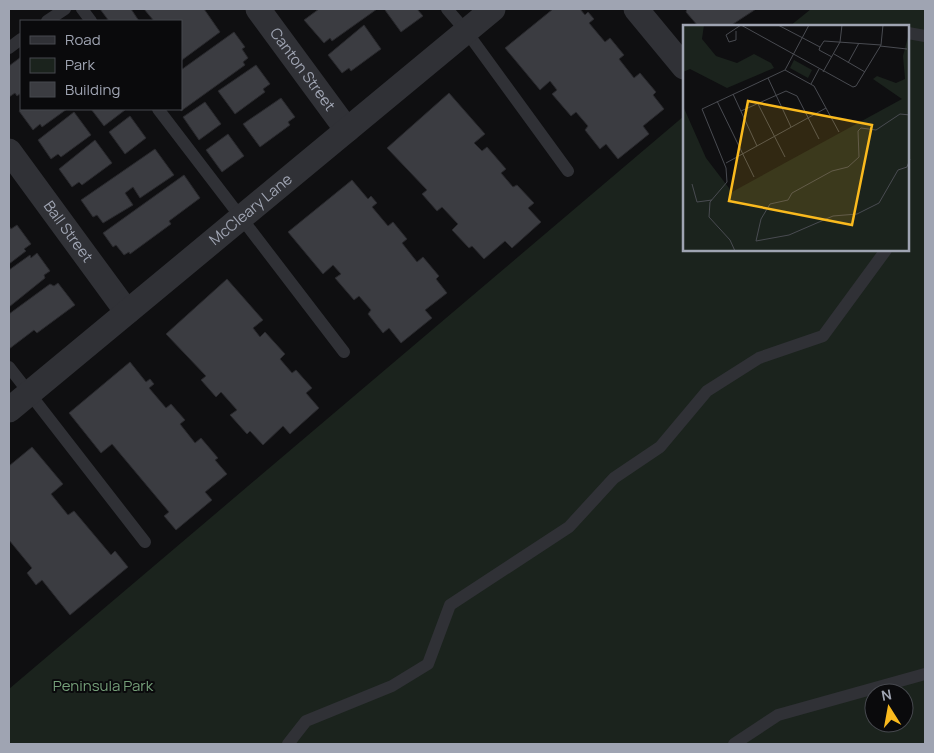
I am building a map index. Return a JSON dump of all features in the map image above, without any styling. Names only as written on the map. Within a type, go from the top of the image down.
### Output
[{"type":"street","name":"Canton Street","points":[[258,9],[347,130]]},
{"type":"street","name":"McCleary Lane","points":[[9,410],[493,9]]},
{"type":"street","points":[[636,9],[683,66]]},
{"type":"street","name":"Ball Street","points":[[9,151],[127,312]]},
{"type":"lane","points":[[49,20],[66,9]]},
{"type":"lane","points":[[82,9],[90,20]]},
{"type":"lane","points":[[447,9],[466,31],[568,171]]},
{"type":"lane","points":[[909,33],[925,36]]},
{"type":"lane","points":[[9,48],[20,40]]},
{"type":"lane","points":[[159,110],[344,352]]},
{"type":"lane","points":[[288,744],[306,721],[392,686],[428,664],[450,605],[569,527],[614,478],[660,447],[707,391],[759,358],[823,336],[885,251]]},
{"type":"lane","points":[[9,367],[28,394],[145,542]]},
{"type":"lane","points":[[734,744],[778,715],[925,674]]},
{"type":"green space","name":"Peninsula Park","points":[[811,9],[925,9],[925,744],[9,744],[9,689],[683,117],[683,251],[909,251],[909,25],[791,25]]},
{"type":"building","points":[[100,9],[131,9],[138,20],[108,20]]},
{"type":"building","points":[[144,9],[204,9],[220,32],[182,60],[182,20],[153,20]]},
{"type":"building","points":[[319,9],[377,9],[332,41],[330,38],[324,43],[304,20]]},
{"type":"building","points":[[417,9],[423,16],[401,32],[385,10]]},
{"type":"building","points":[[553,9],[580,9],[585,15],[588,12],[594,19],[589,23],[605,42],[610,38],[624,55],[619,59],[634,78],[640,73],[656,92],[653,95],[664,109],[643,126],[649,134],[618,159],[606,144],[600,149],[585,130],[588,126],[576,112],[571,116],[552,94],[557,90],[550,81],[540,90],[505,48]]},
{"type":"building","points":[[687,9],[756,9],[732,25],[697,25],[686,12]]},
{"type":"building","points":[[364,25],[381,49],[351,71],[349,68],[342,73],[328,55]]},
{"type":"building","points":[[234,32],[245,47],[242,49],[248,58],[243,62],[245,65],[181,111],[182,69]]},
{"type":"building","points":[[20,58],[20,94],[17,96],[15,93],[9,97],[9,66]]},
{"type":"building","points":[[256,65],[270,84],[263,89],[265,92],[235,114],[218,91]]},
{"type":"building","points":[[449,93],[485,134],[474,143],[482,151],[487,147],[506,169],[501,173],[513,187],[517,185],[534,203],[528,208],[541,222],[512,248],[505,241],[484,259],[472,246],[469,248],[452,230],[458,224],[442,207],[437,211],[422,194],[427,190],[387,148]]},
{"type":"building","points":[[281,98],[295,117],[288,122],[290,125],[260,147],[243,124]]},
{"type":"building","points":[[205,102],[221,124],[199,140],[183,117]]},
{"type":"building","points":[[66,110],[42,127],[40,124],[33,130],[19,111]]},
{"type":"building","points":[[92,110],[125,110],[104,126]]},
{"type":"building","points":[[74,112],[91,135],[61,157],[58,154],[51,159],[38,140]]},
{"type":"building","points":[[130,116],[146,138],[125,154],[109,132]]},
{"type":"building","points":[[228,134],[244,156],[222,172],[206,150]]},
{"type":"building","points":[[95,140],[112,163],[82,185],[79,182],[72,187],[59,169]]},
{"type":"building","points":[[155,149],[174,175],[140,198],[133,187],[125,193],[133,205],[103,223],[97,215],[93,217],[81,200]]},
{"type":"building","points":[[184,175],[200,198],[169,221],[171,224],[130,254],[129,252],[124,255],[116,245],[113,247],[103,233]]},
{"type":"building","points":[[352,180],[368,199],[371,196],[377,203],[372,207],[388,226],[393,222],[407,239],[402,243],[417,262],[423,257],[439,276],[436,279],[447,293],[425,310],[432,318],[401,343],[389,328],[383,333],[368,314],[371,310],[359,296],[354,300],[335,278],[341,274],[333,265],[323,274],[288,232]]},
{"type":"building","points":[[17,225],[31,244],[24,249],[26,251],[9,264],[9,226],[11,229]]},
{"type":"building","points":[[37,253],[50,271],[44,275],[45,278],[9,307],[9,270],[30,255],[31,258]]},
{"type":"building","points":[[227,279],[263,320],[253,328],[260,337],[265,332],[285,354],[280,359],[292,373],[296,370],[312,388],[306,393],[319,408],[290,434],[283,426],[263,445],[250,431],[247,434],[230,415],[237,410],[221,392],[216,397],[201,380],[206,376],[166,334]]},
{"type":"building","points":[[58,283],[75,305],[37,333],[34,330],[9,349],[9,314],[50,284],[54,286]]},
{"type":"building","points":[[130,362],[146,382],[150,379],[154,384],[149,388],[166,408],[171,404],[185,420],[180,424],[195,443],[201,438],[218,458],[215,460],[227,474],[205,492],[212,500],[176,530],[164,516],[169,512],[112,444],[101,453],[69,413]]},
{"type":"building","points":[[32,447],[63,484],[51,494],[68,515],[74,511],[111,555],[115,551],[128,567],[70,615],[42,580],[36,585],[27,573],[32,568],[9,540],[9,466]]}]
